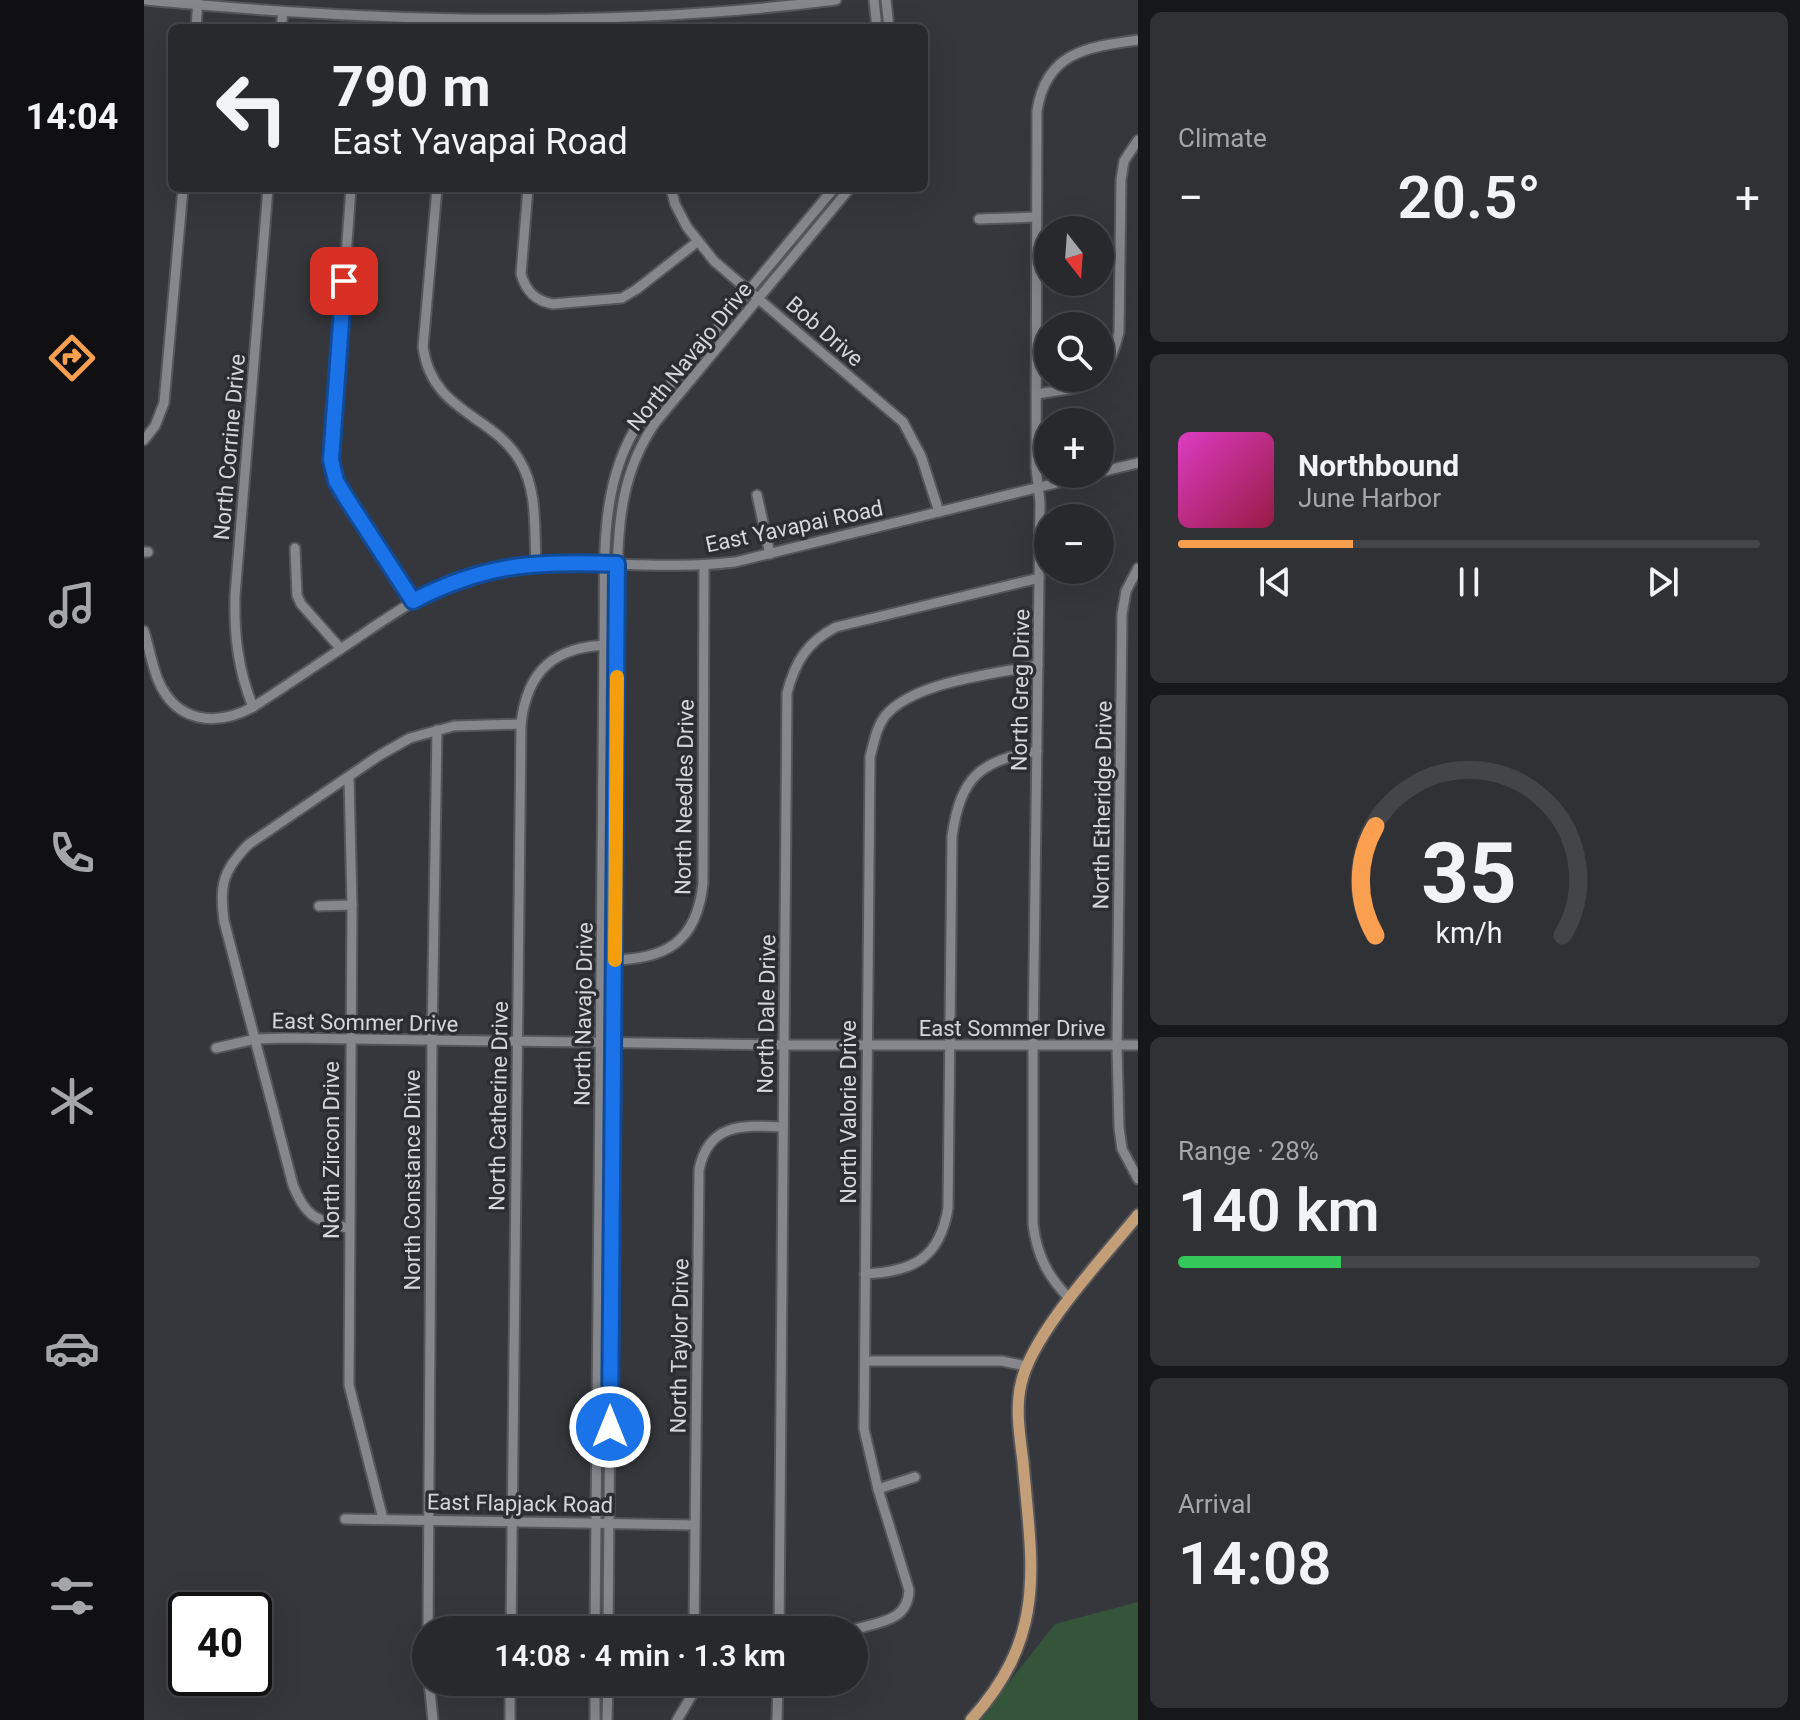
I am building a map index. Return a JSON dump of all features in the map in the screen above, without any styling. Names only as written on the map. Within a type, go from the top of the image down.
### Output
[{"type":"main road","points":[[971,1720],[1016,1652],[1029,1611],[1032,1577],[1018,1406],[1026,1366],[1070,1299],[1138,1215]]},
{"type":"street","points":[[146,0],[198,2],[364,23],[451,24],[740,11],[836,0]]},
{"type":"street","points":[[874,0],[877,24]]},
{"type":"street","points":[[886,0],[889,24]]},
{"type":"street","points":[[196,24],[198,2]]},
{"type":"street","points":[[282,24],[283,12]]},
{"type":"street","points":[[670,15],[670,24]]},
{"type":"street","name":"North Greg Drive","points":[[1036,216],[1040,91],[1059,64],[1077,51],[1138,40]]},
{"type":"street","points":[[1114,350],[1119,332],[1121,180],[1124,161],[1138,140]]},
{"type":"street","points":[[144,440],[155,426],[164,403],[183,192]]},
{"type":"street","name":"North Corrine Drive","points":[[253,707],[237,655],[234,630],[268,192]]},
{"type":"street","points":[[351,192],[331,460],[336,481],[413,601]]},
{"type":"street","points":[[437,192],[423,347],[425,365],[451,401],[497,437],[520,461],[529,479],[533,502],[536,564]]},
{"type":"street","points":[[528,192],[521,274],[524,286],[542,302],[553,304],[622,298],[697,242]]},
{"type":"street","name":"Bob Drive","points":[[672,192],[675,204],[697,242],[903,422],[921,456],[939,512]]},
{"type":"street","name":"North Navajo Drive","points":[[595,1616],[604,645],[608,507],[612,479],[632,432],[831,192]]},
{"type":"street","points":[[836,192],[842,198]]},
{"type":"street","name":"North Navajo Drive","points":[[608,1616],[617,564],[621,506],[626,482],[644,438],[847,192]]},
{"type":"street","points":[[979,219],[1034,217]]},
{"type":"street","name":"North Greg Drive","points":[[1036,296],[1037,408]]},
{"type":"street","points":[[1037,394],[1050,392]]},
{"type":"street","points":[[656,401],[665,409]]},
{"type":"street","points":[[1114,469],[1138,463]]},
{"type":"street","name":"North Greg Drive","points":[[1037,488],[1040,504]]},
{"type":"street","name":"East Yavapai Road","points":[[144,631],[158,681],[169,699],[183,711],[219,720],[234,717],[253,707],[413,601],[449,582],[479,573],[536,564],[704,566],[770,554],[1037,488]]},
{"type":"street","points":[[757,495],[770,554]]},
{"type":"street","points":[[295,548],[297,595],[309,616],[341,649]]},
{"type":"street","name":"North Needles Drive","points":[[602,960],[653,956],[676,944],[701,908],[704,867],[704,566]]},
{"type":"street","name":"North Etheridge Drive","points":[[1138,568],[1126,591],[1122,614],[1117,1046],[1122,1149],[1138,1179]]},
{"type":"street","name":"North Dale Drive","points":[[779,1616],[787,693],[802,653],[819,635],[836,627],[1034,579]]},
{"type":"street","name":"North Greg Drive","points":[[1039,584],[1033,1224],[1036,1244],[1047,1272],[1070,1299]]},
{"type":"street","name":"North Catherine Drive","points":[[511,1616],[521,724],[527,691],[551,660],[567,651],[617,645]]},
{"type":"street","name":"North Valorie Drive","points":[[868,1625],[893,1618],[909,1602],[909,1590],[878,1489],[864,1429],[870,757],[876,733],[885,717],[898,704],[943,685],[1038,665]]},
{"type":"street","points":[[348,1228],[324,1223],[309,1214],[299,1201],[224,921],[223,881],[232,861],[249,844],[400,744],[454,726],[521,724]]},
{"type":"street","name":"North Constance Drive","points":[[428,1616],[437,730]]},
{"type":"street","points":[[865,1274],[904,1269],[925,1258],[939,1243],[946,1225],[952,836],[955,816],[961,796],[973,776],[1008,756],[1037,751]]},
{"type":"street","name":"North Zircon Drive","points":[[349,778],[352,905],[349,1385],[383,1519]]},
{"type":"street","points":[[319,906],[352,905]]},
{"type":"street","name":"East Sommer Drive","points":[[216,1048],[256,1039],[784,1045],[1138,1045]]},
{"type":"street","name":"North Taylor Drive","points":[[694,1616],[699,1170],[702,1157],[713,1138],[729,1129],[748,1125],[782,1127]]},
{"type":"street","points":[[866,1361],[1002,1361],[1026,1366]]},
{"type":"street","points":[[878,1489],[915,1477]]},
{"type":"street","name":"East Flapjack Road","points":[[345,1519],[694,1525]]},
{"type":"street","points":[[430,1696],[433,1720]]},
{"type":"street","points":[[510,1696],[510,1720]]},
{"type":"street","points":[[595,1696],[595,1720]]},
{"type":"street","points":[[607,1720],[608,1696]]},
{"type":"street","points":[[677,1720],[691,1696]]},
{"type":"street","points":[[777,1720],[778,1696]]},
{"type":"green space","points":[[1138,1602],[1138,1720],[979,1720],[1055,1624]]},
{"type":"slow traffic","points":[[615,960],[617,677]]},
{"type":"route","points":[[344,281],[331,460],[336,481],[413,601],[449,582],[506,567],[617,564],[610,1427]]}]
